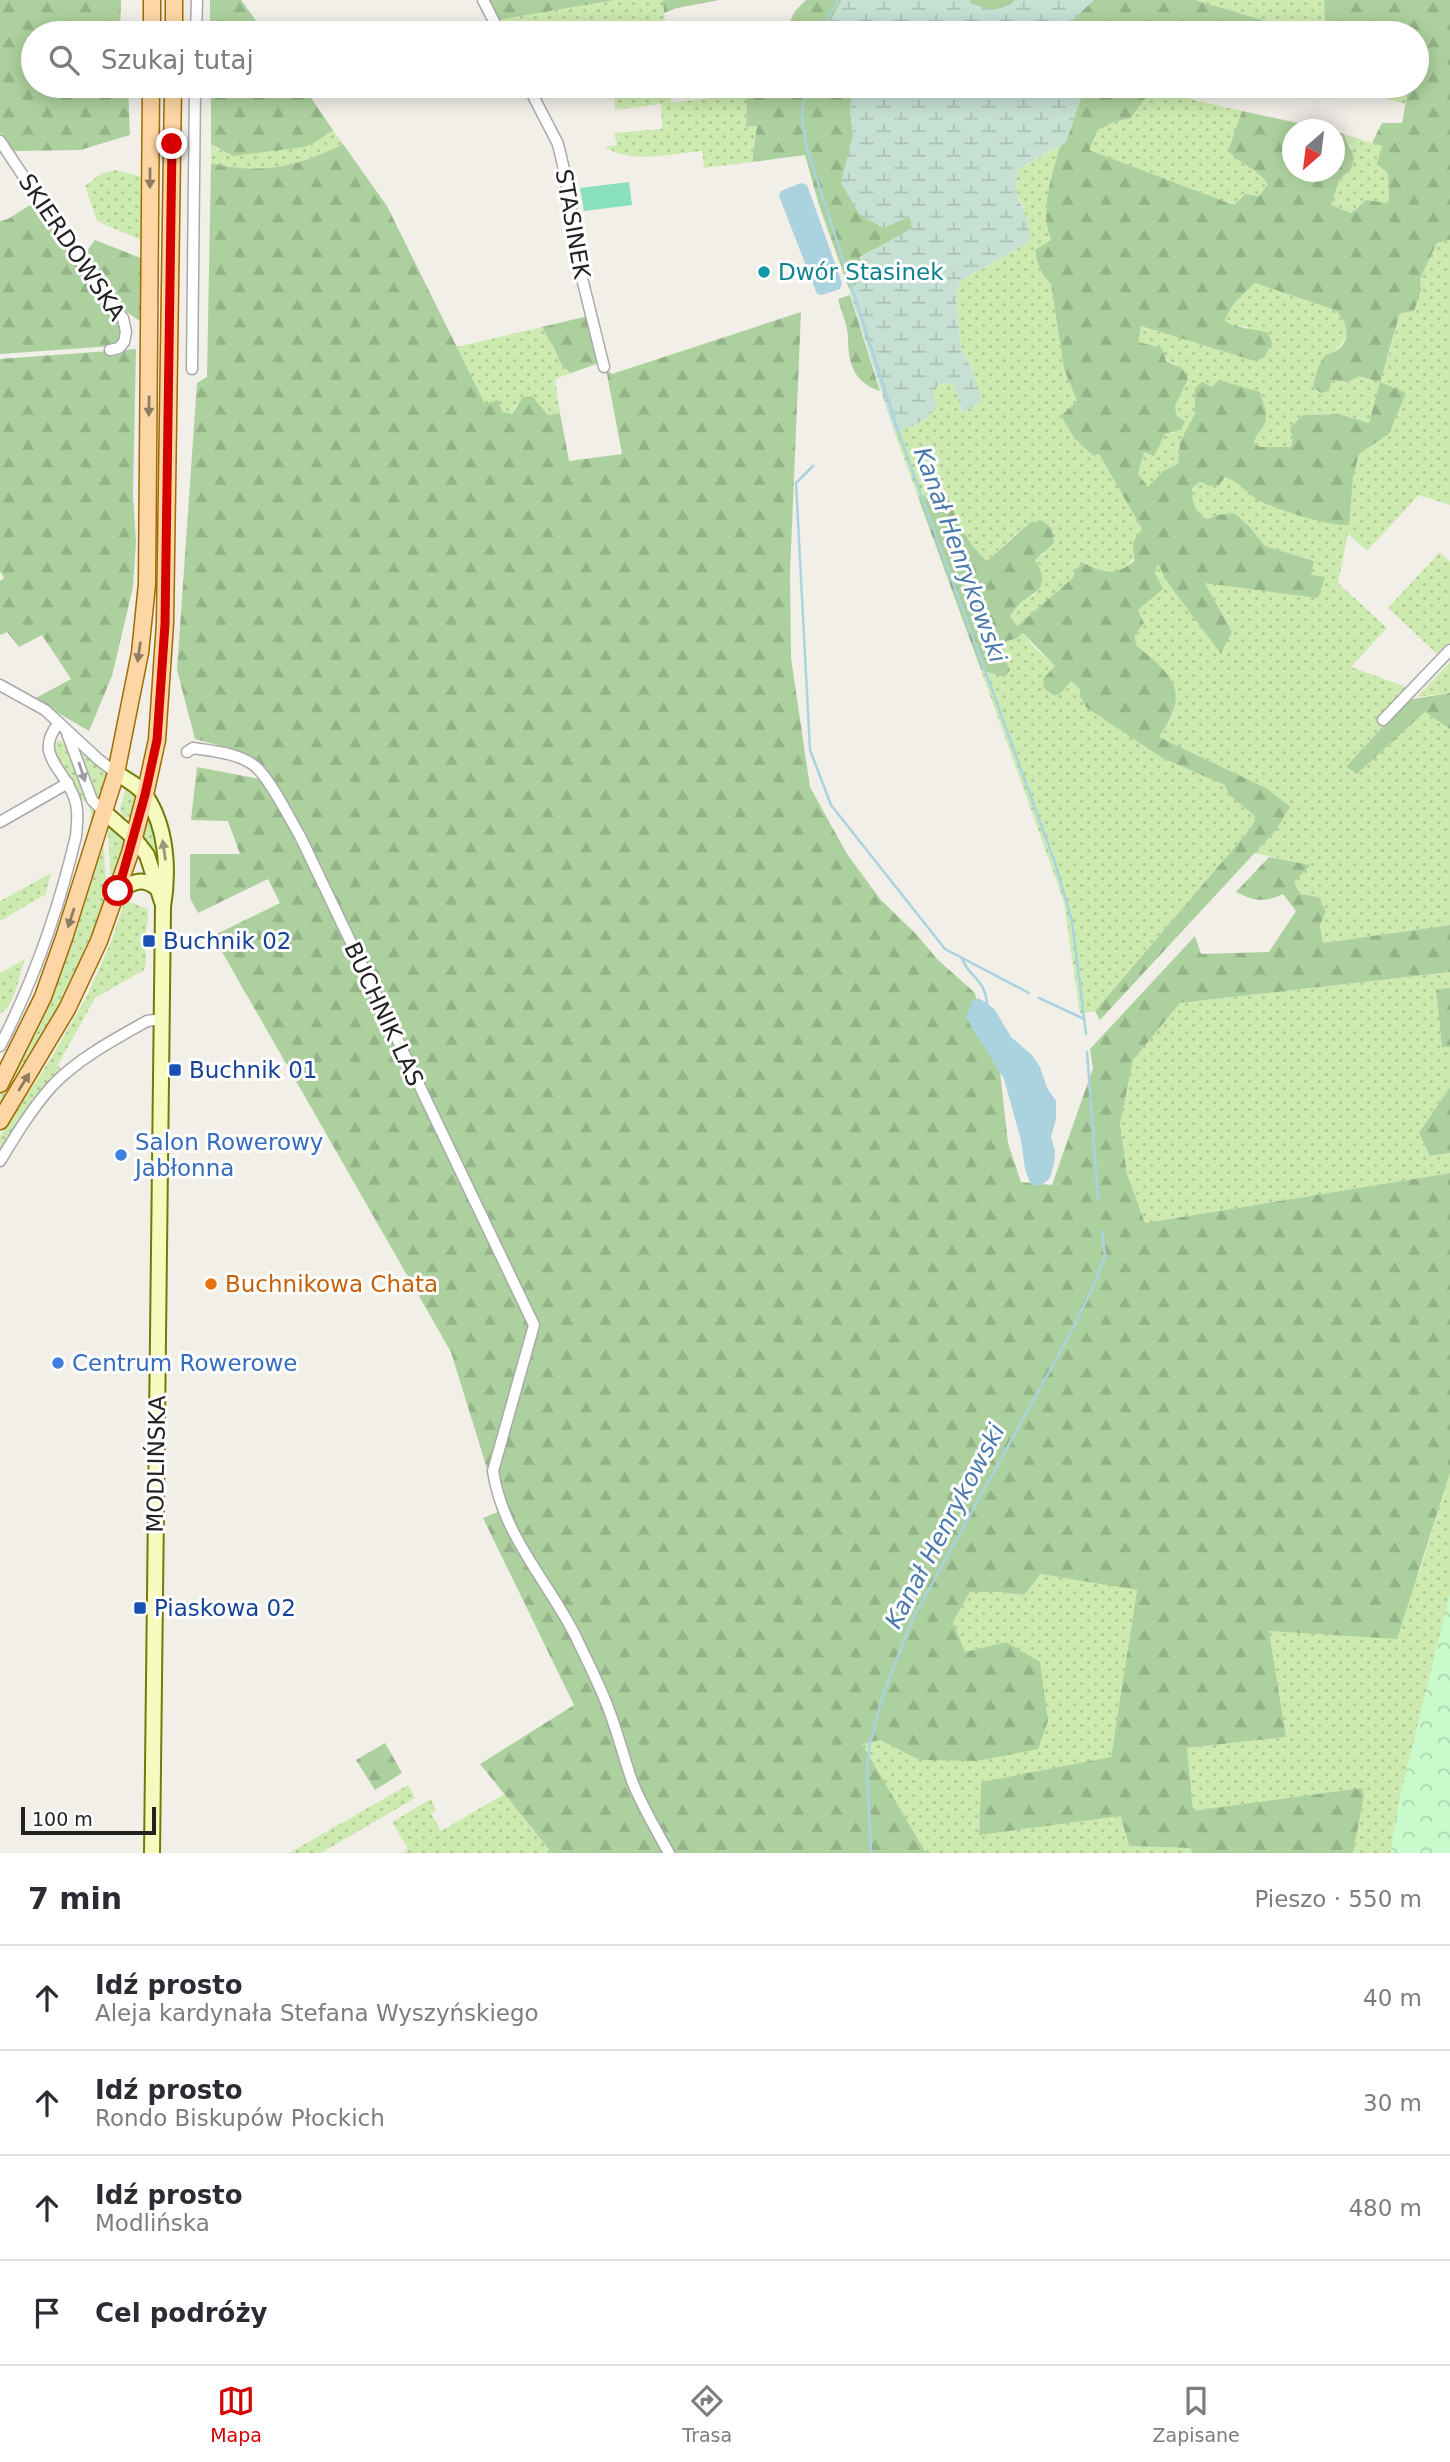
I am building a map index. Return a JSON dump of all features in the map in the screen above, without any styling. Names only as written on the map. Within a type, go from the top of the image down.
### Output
[{"type":"main road","points":[[152,0],[152,21]]},
{"type":"main road","points":[[174,21],[175,0]]},
{"type":"main road","points":[[0,1084],[43,997],[64,938],[116,773],[140,653],[147,584],[151,98]]},
{"type":"main road","points":[[0,1121],[67,1009],[89,965],[118,892],[157,740],[165,624],[173,98]]},
{"type":"main road","points":[[116,773],[145,795]]},
{"type":"main road","name":"MODLIŃSKA","points":[[145,795],[162,836],[167,883],[163,907],[152,1853]]},
{"type":"main road","name":"MODLIŃSKA","points":[[103,811],[134,838],[147,855],[163,907]]},
{"type":"main road","points":[[118,892],[140,880],[149,882],[158,890]]},
{"type":"street","points":[[196,21],[197,0]]},
{"type":"street","points":[[482,0],[493,21]]},
{"type":"street","points":[[192,369],[195,98]]},
{"type":"street","name":"STASINEK","points":[[534,98],[558,144],[580,270],[604,367]]},
{"type":"street","name":"SKIERDOWSKA","points":[[0,141],[101,293],[122,318],[126,337],[123,345],[110,350]]},
{"type":"street","points":[[1383,720],[1450,650]]},
{"type":"street","points":[[0,685],[34,703],[116,773]]},
{"type":"street","points":[[0,1046],[39,957],[70,858],[77,820],[75,800],[47,747],[49,737],[62,726]]},
{"type":"street","points":[[62,726],[92,800],[103,811]]},
{"type":"street","points":[[98,759],[108,757],[123,743]]},
{"type":"street","name":"BUCHNIK LAS","points":[[190,750],[228,754],[255,766],[274,792],[300,836],[534,1325],[493,1471],[495,1487],[501,1508],[518,1544],[563,1614],[589,1665],[608,1708],[633,1784],[668,1853]]},
{"type":"street","points":[[0,822],[68,783]]},
{"type":"street","points":[[0,1161],[37,1104],[62,1077],[127,1032],[149,1020],[162,1019]]},
{"type":"green space","points":[[0,0],[121,0],[120,21],[21,21],[21,98],[128,98],[130,135],[80,150],[14,151],[0,133]]},
{"type":"green space","points":[[210,0],[241,0],[256,21],[210,21]]},
{"type":"green space","points":[[488,0],[615,0],[498,20]]},
{"type":"green space","points":[[615,0],[663,0],[665,21],[499,21]]},
{"type":"green space","points":[[663,0],[720,0],[664,13]]},
{"type":"green space","points":[[806,0],[842,0],[831,21],[790,21]]},
{"type":"green space","points":[[842,0],[970,0],[977,6],[994,9],[1016,0],[1094,0],[1071,21],[831,21]]},
{"type":"green space","points":[[970,0],[1016,0],[1004,7],[988,9],[970,3]]},
{"type":"green space","points":[[1094,0],[1195,0],[1265,21],[1071,21]]},
{"type":"green space","points":[[1195,0],[1324,0],[1325,21],[1265,21]]},
{"type":"green space","points":[[1324,0],[1450,0],[1450,240],[1437,243],[1420,279],[1421,290],[1414,311],[1400,313],[1380,382],[1406,393],[1389,434],[1359,454],[1353,477],[1349,525],[1318,521],[1271,506],[1225,477],[1219,485],[1210,486],[1200,482],[1192,488],[1195,506],[1207,519],[1234,513],[1265,546],[1314,561],[1311,575],[1325,577],[1318,598],[1205,583],[1232,632],[1221,654],[1168,583],[1158,564],[1155,573],[1163,589],[1138,610],[1144,623],[1135,635],[1136,645],[1168,676],[1176,696],[1169,721],[1159,737],[1268,789],[1290,807],[1276,830],[1100,1020],[1095,1011],[1250,829],[1255,820],[1254,815],[1229,795],[1225,785],[1162,758],[1086,707],[1080,696],[1080,689],[1071,681],[1059,695],[1053,695],[1044,688],[1043,679],[1055,666],[1023,633],[1007,641],[1003,654],[1010,670],[1004,677],[981,670],[918,497],[924,495],[930,503],[943,490],[965,533],[987,561],[1031,522],[1043,521],[1052,529],[1054,543],[1035,560],[1042,582],[1010,616],[1017,626],[1073,578],[1076,569],[1083,563],[1097,569],[1115,571],[1134,561],[1133,542],[1142,529],[1099,454],[1093,456],[1075,439],[1061,416],[1077,401],[1064,369],[1051,284],[1040,269],[1035,250],[1051,240],[1046,217],[1050,181],[1060,146],[1066,142],[1081,98],[1145,98],[1131,118],[1098,130],[1089,150],[1234,205],[1245,194],[1259,196],[1268,184],[1228,151],[1242,111],[1282,120],[1282,182],[1339,182],[1331,205],[1351,213],[1366,200],[1387,203],[1389,198],[1388,173],[1377,164],[1382,146],[1372,143],[1382,123],[1402,123],[1407,98],[1429,98],[1429,21],[1325,21]],"holes":[[[1255,283],[1335,310],[1345,323],[1346,339],[1337,351],[1325,356],[1313,387],[1321,393],[1329,391],[1332,380],[1348,382],[1359,376],[1380,382],[1369,423],[1339,414],[1303,415],[1290,428],[1293,439],[1291,447],[1260,447],[1254,443],[1266,418],[1260,392],[1219,380],[1212,387],[1202,382],[1195,388],[1195,413],[1180,442],[1178,464],[1163,471],[1148,487],[1138,474],[1144,452],[1154,456],[1165,434],[1181,430],[1185,421],[1176,415],[1175,406],[1188,379],[1183,369],[1166,361],[1162,348],[1138,342],[1141,326],[1254,361],[1264,358],[1272,343],[1268,333],[1225,321],[1234,305]]]},
{"type":"green space","points":[[211,98],[311,98],[333,130],[304,147],[233,156],[211,144]]},
{"type":"green space","points":[[614,98],[671,98],[671,103],[709,98],[747,98],[746,127],[757,126],[752,162],[704,168],[702,151],[639,157],[615,152],[604,147],[617,145],[614,133],[662,129],[661,104],[615,110]]},
{"type":"green space","points":[[747,98],[852,98],[853,135],[841,184],[910,217],[913,229],[860,257],[865,278],[849,289],[819,205],[805,155],[752,162],[757,126],[746,127]]},
{"type":"green space","points":[[852,98],[1081,98],[1066,142],[1017,170],[1016,193],[1027,218],[1030,241],[960,281],[956,295],[961,349],[971,367],[982,401],[962,413],[954,385],[942,382],[934,389],[936,408],[917,424],[894,431],[849,289],[865,278],[860,258],[912,228],[910,217],[883,228],[859,214],[841,183],[853,135]]},
{"type":"green space","points":[[1145,98],[1186,98],[1242,111],[1229,151],[1268,184],[1259,196],[1245,194],[1234,205],[1088,150],[1098,130],[1131,118]]},
{"type":"green space","points":[[1385,98],[1406,98],[1405,104]]},
{"type":"green space","points":[[333,130],[343,144],[294,163],[279,167],[246,168],[211,163],[211,144],[219,150],[319,140]]},
{"type":"green space","points":[[1345,134],[1382,146],[1390,182],[1387,203],[1357,206],[1351,213],[1330,205],[1339,182],[1345,182],[1345,174],[1350,171],[1351,147]]},
{"type":"green space","points":[[1345,136],[1354,158],[1350,171],[1345,174]]},
{"type":"green space","points":[[343,144],[387,206],[485,404],[498,400],[502,412],[512,414],[523,397],[532,396],[548,415],[560,413],[569,461],[622,454],[606,369],[612,374],[801,312],[790,573],[791,658],[810,787],[847,854],[880,899],[937,959],[975,993],[999,1063],[1008,1143],[1021,1182],[1052,1185],[1093,1068],[1090,1049],[1195,936],[1201,954],[1269,952],[1296,911],[1283,894],[1259,900],[1236,892],[1269,857],[1310,865],[1294,882],[1300,894],[1318,897],[1326,911],[1320,925],[1323,943],[1450,925],[1450,972],[1180,1003],[1133,1060],[1120,1124],[1127,1174],[1145,1223],[1450,1173],[1450,1473],[1397,1639],[1269,1631],[1286,1737],[1187,1748],[1193,1811],[1362,1788],[1364,1796],[1353,1853],[1192,1853],[1191,1848],[1129,1846],[1121,1816],[979,1835],[981,1782],[1111,1757],[1137,1590],[1041,1574],[1024,1595],[970,1592],[953,1622],[965,1652],[1006,1642],[1040,1662],[1048,1721],[1038,1749],[977,1761],[919,1760],[880,1740],[862,1744],[926,1853],[552,1853],[480,1764],[574,1705],[483,1518],[500,1511],[451,1352],[213,936],[280,903],[268,879],[198,913],[190,898],[190,854],[240,854],[228,821],[191,820],[197,767],[260,779],[268,769],[233,749],[195,739],[177,670],[197,383],[207,377],[211,163],[229,167],[278,167],[310,158]]},
{"type":"green space","points":[[1060,146],[1046,205],[1051,240],[1035,251],[1040,269],[1051,284],[1064,369],[1077,401],[1061,416],[1075,439],[1093,456],[1099,454],[1142,529],[1135,554],[1125,568],[1109,571],[1083,563],[1076,569],[1074,578],[1017,626],[1010,616],[1025,599],[1035,595],[1035,560],[1045,553],[1016,534],[987,561],[964,533],[951,499],[930,503],[924,495],[918,497],[894,431],[916,425],[936,408],[934,388],[942,382],[954,384],[962,412],[971,367],[961,349],[956,295],[960,281],[1030,241],[1023,206],[1016,193],[1017,170]]},
{"type":"green space","points":[[115,170],[142,177],[141,240],[97,221],[85,186],[102,173]]},
{"type":"green space","points":[[629,182],[632,205],[584,211],[580,188]]},
{"type":"green space","points":[[38,200],[123,326],[120,341],[113,346],[0,354],[0,221],[8,219]]},
{"type":"green space","points":[[95,240],[141,258],[140,321],[114,300],[82,258]]},
{"type":"green space","points":[[1450,240],[1450,505],[1419,495],[1367,551],[1348,534],[1338,583],[1387,628],[1351,667],[1409,688],[1381,717],[1384,725],[1347,767],[1357,774],[1425,712],[1450,729],[1450,925],[1323,943],[1317,897],[1300,894],[1293,881],[1309,865],[1254,853],[1276,830],[1268,789],[1159,737],[1169,722],[1175,697],[1173,686],[1159,665],[1136,645],[1135,635],[1144,623],[1138,610],[1159,562],[1168,583],[1222,653],[1232,632],[1205,583],[1311,575],[1314,561],[1265,546],[1249,526],[1218,515],[1207,519],[1195,506],[1192,488],[1200,482],[1210,486],[1225,477],[1238,481],[1249,493],[1348,525],[1353,477],[1359,454],[1389,434],[1399,410],[1369,423],[1339,414],[1303,415],[1291,447],[1260,447],[1254,443],[1266,418],[1260,392],[1195,388],[1195,413],[1180,442],[1178,464],[1163,471],[1148,488],[1138,474],[1144,452],[1165,434],[1173,433],[1175,406],[1188,379],[1182,369],[1137,342],[1141,326],[1254,361],[1264,358],[1248,327],[1231,326],[1225,321],[1234,305],[1255,282],[1335,310],[1344,320],[1346,336],[1323,363],[1314,381],[1313,387],[1321,392],[1329,390],[1332,380],[1348,382],[1388,357],[1400,313],[1421,291],[1420,279],[1437,243]]},
{"type":"green space","points":[[850,295],[880,391],[864,383],[851,364],[847,329],[838,299]]},
{"type":"green space","points":[[588,316],[599,363],[571,373],[560,362],[542,327]]},
{"type":"green space","points":[[542,327],[560,362],[571,373],[555,379],[560,413],[549,415],[538,406],[516,405],[512,414],[505,414],[485,404],[457,347]]},
{"type":"green space","points":[[136,349],[133,495],[136,542],[133,587],[112,676],[89,731],[34,699],[71,679],[42,635],[19,647],[7,632],[0,635],[0,581],[4,578],[0,571],[0,359]]},
{"type":"green space","points":[[1440,552],[1450,562],[1450,643],[1440,653],[1436,653],[1388,608]]},
{"type":"green space","points":[[1023,633],[1034,647],[1080,689],[1087,707],[1162,758],[1226,785],[1229,795],[1254,814],[1255,820],[1095,1011],[1080,1014],[1064,902],[981,670],[989,673],[1003,654],[1007,641]]},
{"type":"green space","points":[[1450,662],[1450,693],[1417,697]]},
{"type":"green space","points":[[1450,693],[1450,729],[1425,712],[1357,774],[1346,767],[1407,700]]},
{"type":"green space","points":[[59,740],[68,746],[88,801],[96,813],[93,826],[90,824],[91,812],[86,801],[80,801],[57,758],[54,744]]},
{"type":"green space","points":[[81,753],[107,771],[98,802],[93,794]]},
{"type":"green space","points":[[126,788],[137,798],[132,815],[127,818],[122,815],[120,809]]},
{"type":"green space","points":[[148,813],[156,836],[160,869],[141,835]]},
{"type":"green space","points":[[106,821],[127,840],[111,886],[108,831],[104,829]]},
{"type":"green space","points":[[103,838],[107,894],[110,895],[65,1001],[0,1111],[0,1096],[27,1045]]},
{"type":"green space","points":[[51,873],[46,894],[0,921],[0,901]]},
{"type":"green space","points":[[125,900],[148,909],[144,970],[95,998],[58,1065],[61,1070],[32,1104],[0,1154],[0,1136],[50,1060],[87,996],[111,942]]},
{"type":"green space","points":[[25,959],[13,997],[0,1014],[0,973]]},
{"type":"green space","points":[[1450,972],[1450,988],[1436,991],[1442,1046],[1450,1047],[1450,1087],[1419,1133],[1430,1156],[1450,1153],[1450,1173],[1145,1223],[1127,1174],[1120,1124],[1133,1060],[1180,1003]]},
{"type":"green space","points":[[1450,988],[1450,1047],[1442,1047],[1436,990]]},
{"type":"green space","points":[[1450,1087],[1450,1153],[1430,1156],[1419,1133]]},
{"type":"green space","points":[[1450,1473],[1450,1622],[1397,1853],[1353,1853],[1364,1796],[1362,1788],[1192,1812],[1187,1748],[1286,1737],[1269,1631],[1419,1573]]},
{"type":"green space","points":[[1041,1574],[1137,1589],[1111,1758],[981,1782],[979,1834],[1122,1816],[1129,1846],[1192,1848],[1192,1853],[926,1853],[861,1744],[879,1740],[919,1760],[1006,1642],[965,1652],[953,1622],[970,1592],[1024,1595]]},
{"type":"green space","points":[[1450,1593],[1450,1853],[1390,1853],[1401,1792]]},
{"type":"green space","points":[[385,1743],[402,1773],[375,1790],[356,1760]]},
{"type":"green space","points":[[408,1785],[415,1798],[321,1853],[289,1853]]},
{"type":"green space","points":[[504,1794],[552,1853],[402,1853],[408,1849],[392,1822],[431,1799],[436,1810],[431,1813],[441,1831]]},
{"type":"water","points":[[801,183],[807,185],[842,283],[840,289],[822,295],[817,294],[779,196],[781,191]]},
{"type":"water","points":[[978,998],[995,1010],[1011,1037],[1032,1055],[1056,1101],[1056,1119],[1051,1137],[1055,1151],[1054,1164],[1050,1178],[1042,1185],[1031,1185],[1004,1079],[966,1018],[972,1001]]},
{"type":"waterway","name":"Kanał Henrykowski","points":[[826,21],[838,0]]},
{"type":"waterway","name":"Kanał Henrykowski","points":[[804,98],[802,117],[806,145],[899,434],[1055,863],[1072,921],[1086,1034]]},
{"type":"waterway","points":[[813,466],[796,483],[810,750],[831,805],[945,949],[1029,993]]},
{"type":"waterway","points":[[962,958],[983,988],[987,1003]]},
{"type":"waterway","points":[[1039,998],[1084,1019]]},
{"type":"waterway","name":"Kanał Henrykowski","points":[[1087,1052],[1098,1199]]},
{"type":"waterway","name":"Kanał Henrykowski","points":[[871,1853],[867,1767],[870,1743],[884,1692],[913,1618],[1070,1334],[1094,1285],[1105,1256],[1102,1231]]},
{"type":"place","name":"Dwór Stasinek","points":[[764,272]]},
{"type":"place","name":"Buchnik 02","points":[[149,941]]},
{"type":"place","name":"Buchnik 01","points":[[175,1070]]},
{"type":"place","name":"Salon Rowerowy Jabłonna","points":[[121,1155]]},
{"type":"place","name":"Buchnikowa Chata","points":[[211,1284]]},
{"type":"place","name":"Centrum Rowerowe","points":[[58,1363]]},
{"type":"place","name":"Piaskowa 02","points":[[140,1608]]},
{"type":"route","points":[[118,891],[145,795],[157,740],[165,624],[172,144]]}]
